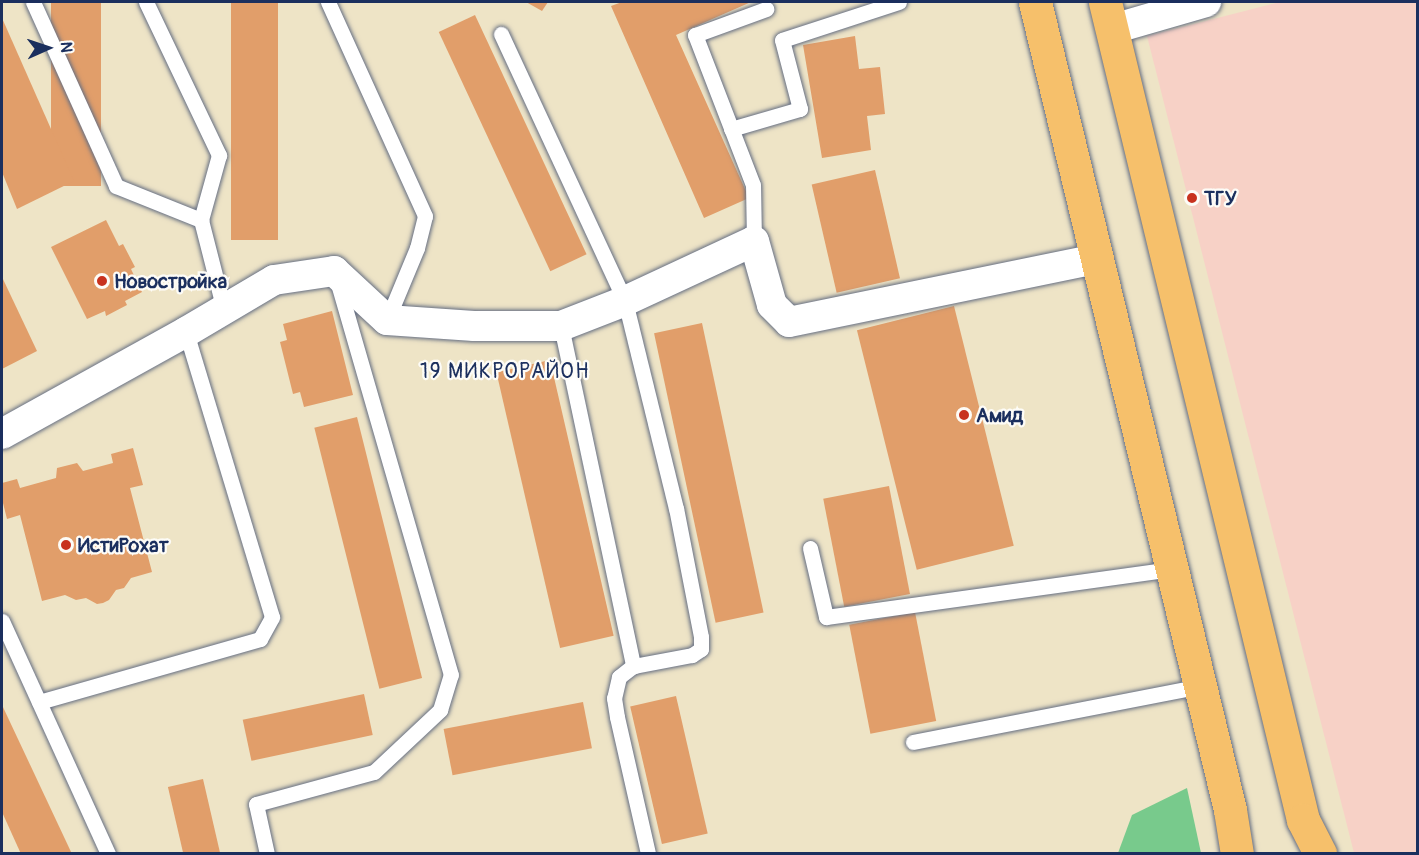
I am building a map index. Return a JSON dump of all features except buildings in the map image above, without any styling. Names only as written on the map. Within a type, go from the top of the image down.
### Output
[{"type":"highway","points":[[1035,2],[1230,810],[1237,854]]},
{"type":"highway","points":[[1109,15],[1303,820],[1320,854]]},
{"type":"street","points":[[1109,15],[1206,2]]},
{"type":"street","points":[[2,434],[186,332],[274,280],[334,271],[387,320],[474,326],[561,326],[625,301],[754,241],[772,305],[789,322],[1097,259]]},
{"type":"lane","points":[[33,2],[116,186],[201,220]]},
{"type":"lane","points":[[146,2],[219,155],[201,220],[224,310]]},
{"type":"lane","points":[[328,2],[425,216],[417,248],[387,320]]},
{"type":"lane","points":[[731,129],[800,109],[782,40],[899,2]]},
{"type":"lane","points":[[754,241],[751,212],[753,185],[694,35],[766,9]]},
{"type":"lane","points":[[501,34],[625,301],[676,508],[701,637],[701,649],[692,655],[633,666],[619,677],[614,698],[648,854]]},
{"type":"lane","points":[[267,854],[256,804],[374,772],[440,710],[451,675],[334,271]]},
{"type":"lane","points":[[561,326],[633,666]]},
{"type":"lane","points":[[39,702],[260,639],[272,617],[186,332]]},
{"type":"lane","points":[[810,548],[826,617],[1172,569]]},
{"type":"lane","points":[[2,621],[108,854]]},
{"type":"lane","points":[[913,742],[1200,686]]},
{"type":"shaded area","points":[[1280,2],[1417,2],[1417,853],[1354,853],[1147,36]]},
{"type":"green space","points":[[1187,788],[1201,853],[1118,853],[1132,815]]},
{"type":"place","name":"ТГУ","points":[[1192,198]]},
{"type":"place","name":"Новостройка","points":[[102,281]]},
{"type":"place","name":"Амид","points":[[964,415]]},
{"type":"place","name":"ИстиРохат","points":[[66,545]]},
{"type":"district","name":"19 МИКРОРАЙОН","points":[[505,372]]}]
